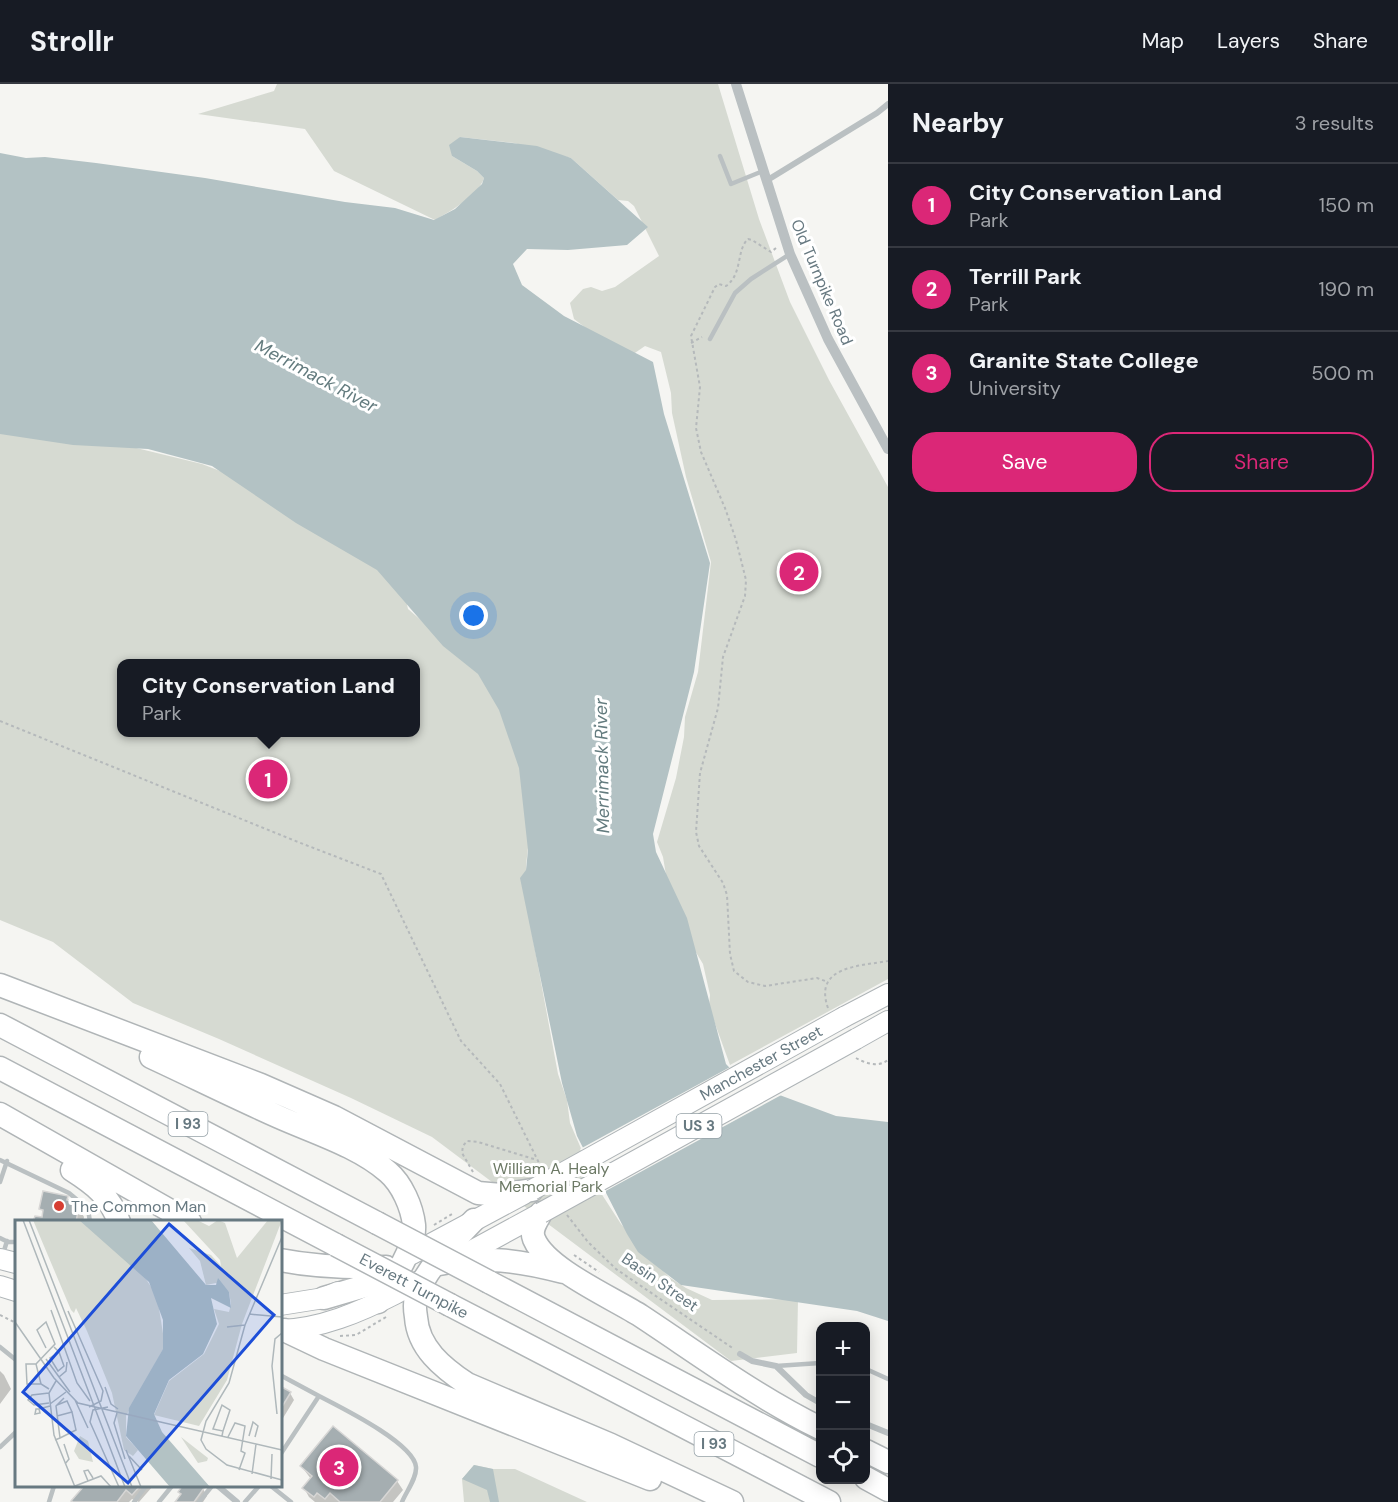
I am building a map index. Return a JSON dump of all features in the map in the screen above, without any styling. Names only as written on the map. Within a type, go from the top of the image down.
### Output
[{"type":"highway","points":[[0,985],[261,1085],[334,1118],[478,1193],[501,1196],[532,1190]]},
{"type":"highway","points":[[0,985],[356,1151],[390,1174],[401,1187],[414,1224],[382,1309]]},
{"type":"highway","name":"I 93","points":[[0,1025],[816,1454]]},
{"type":"highway","name":"Everett Turnpike","points":[[0,1068],[829,1502]]},
{"type":"highway","points":[[0,1114],[188,1220]]},
{"type":"highway","points":[[0,1119],[98,1188],[108,1198],[118,1220]]},
{"type":"highway","points":[[541,1213],[533,1227],[534,1240],[548,1257],[570,1264],[640,1316],[747,1385],[816,1426]]},
{"type":"highway","points":[[474,1220],[415,1299],[416,1323],[427,1348],[447,1371],[467,1384],[611,1445],[732,1502]]},
{"type":"highway","points":[[440,1264],[486,1242]]},
{"type":"highway","points":[[282,1260],[309,1266],[347,1268],[440,1264],[478,1258],[570,1264]]},
{"type":"highway","points":[[324,1298],[374,1285],[398,1266]]},
{"type":"highway","points":[[282,1330],[324,1349],[707,1502]]},
{"type":"highway","points":[[870,1453],[888,1462]]},
{"type":"highway","points":[[870,1481],[888,1490]]},
{"type":"main road","name":"Manchester Street","points":[[398,1266],[474,1220],[888,994]]},
{"type":"main road","name":"Manchester Street","points":[[486,1242],[888,1021]]},
{"type":"main road","points":[[282,1330],[313,1326],[342,1317],[382,1309],[440,1264]]},
{"type":"main road","points":[[0,1286],[15,1291]]},
{"type":"main road","points":[[282,1305],[324,1298]]},
{"type":"street","name":"Old Turnpike Road","points":[[736,84],[790,254],[828,339],[888,449]]},
{"type":"street","points":[[764,176],[877,113],[888,104]]},
{"type":"street","points":[[741,1354],[752,1362],[776,1366],[806,1395],[816,1401]]},
{"type":"street","points":[[870,1426],[888,1433]]},
{"type":"street","points":[[220,1487],[237,1502]]},
{"type":"lane","points":[[720,156],[731,184],[764,176]]},
{"type":"lane","points":[[707,337],[735,293],[751,279],[790,254]]},
{"type":"lane","points":[[0,1160],[7,1161],[69,1193],[88,1209],[90,1220]]},
{"type":"lane","points":[[0,1182],[7,1161]]},
{"type":"lane","points":[[0,1238],[6,1255]]},
{"type":"lane","points":[[0,1347],[15,1359]]},
{"type":"lane","points":[[776,1366],[816,1363]]},
{"type":"lane","points":[[870,1371],[888,1379]]},
{"type":"lane","points":[[282,1376],[378,1428],[412,1458],[416,1465],[416,1473],[402,1502]]},
{"type":"lane","points":[[282,1452],[319,1396]]},
{"type":"lane","points":[[0,1447],[15,1433]]},
{"type":"lane","points":[[49,1502],[53,1487]]},
{"type":"lane","points":[[134,1502],[145,1487]]},
{"type":"lane","points":[[159,1502],[170,1487]]},
{"type":"lane","points":[[199,1502],[210,1487]]},
{"type":"lane","points":[[245,1502],[257,1487]]},
{"type":"lane","points":[[273,1487],[291,1502]]},
{"type":"path","points":[[776,248],[771,252],[752,240],[748,239],[744,243],[733,280],[726,286],[719,284],[715,287],[694,327],[691,343],[700,387],[696,428],[701,452],[725,508],[746,580],[746,596],[723,657],[718,708],[700,773],[696,832],[699,846],[723,883],[727,895],[730,954],[734,971],[748,982],[765,986],[817,978],[828,982]]},
{"type":"path","points":[[691,343],[707,337]]},
{"type":"path","points":[[0,721],[298,842],[381,873],[461,1041],[500,1084],[543,1170]]},
{"type":"path","points":[[474,1173],[462,1153],[467,1141],[478,1142],[537,1160]]},
{"type":"path","name":"Basin Street","points":[[564,1209],[588,1242],[616,1269],[741,1354]]},
{"type":"path","points":[[570,1264],[599,1272]]},
{"type":"path","points":[[652,1303],[657,1297]]},
{"type":"path","points":[[337,1337],[356,1335],[382,1309]]},
{"type":"path","points":[[0,1316],[15,1323]]},
{"type":"green space","points":[[277,84],[718,84],[759,219],[790,302],[829,380],[888,487],[888,979],[730,1065],[709,1007],[710,995],[703,964],[694,949],[684,922],[683,910],[668,887],[663,857],[657,842],[676,778],[684,737],[685,717],[698,672],[711,562],[686,477],[661,352],[645,346],[629,357],[574,319],[570,303],[583,289],[591,287],[602,291],[615,287],[659,256],[634,206],[628,201],[618,200],[571,158],[514,143],[460,137],[452,156],[477,171],[484,178],[470,197],[435,220],[334,171],[305,129],[198,114],[274,91]]},
{"type":"green space","name":"William A. Healy Memorial Park","points":[[0,430],[124,445],[202,464],[246,481],[320,519],[404,591],[408,609],[474,666],[521,732],[531,823],[526,865],[526,901],[558,1074],[567,1100],[570,1123],[599,1190],[621,1224],[669,1277],[686,1288],[712,1300],[798,1299],[797,1353],[731,1361],[432,1137],[351,1098],[133,1003],[53,942],[0,920]]},
{"type":"green space","points":[[474,1465],[493,1469],[515,1469],[587,1502],[464,1502],[462,1479]]},
{"type":"water","name":"Merrimack River","points":[[460,137],[537,146],[571,158],[648,227],[627,245],[568,250],[527,249],[513,264],[522,285],[564,316],[653,362],[664,414],[710,563],[694,672],[653,834],[656,852],[687,918],[726,1064],[742,1081],[836,1116],[888,1122],[888,1321],[857,1311],[681,1285],[638,1252],[577,1136],[562,1083],[520,878],[526,870],[528,850],[519,768],[499,710],[478,674],[443,646],[377,570],[296,523],[212,466],[148,449],[73,445],[0,434],[0,153],[26,158],[45,157],[205,178],[345,202],[395,208],[434,220],[455,209],[482,184],[484,178],[477,171],[452,156],[449,145]]},
{"type":"water","points":[[474,1465],[493,1469],[499,1502],[490,1502],[487,1490],[462,1479]]},
{"type":"pier","points":[[732,1066],[744,1078],[785,1093],[602,1193],[580,1149]]},
{"type":"building","name":"The Common Man","points":[[43,1191],[68,1196],[67,1200],[76,1202],[75,1205],[79,1206],[76,1220],[34,1220],[35,1216],[42,1217],[43,1210],[39,1209]]},
{"type":"building","points":[[282,1387],[291,1392],[282,1407]]},
{"type":"building","points":[[333,1426],[398,1480],[380,1502],[340,1502],[330,1493],[325,1499],[317,1493],[314,1497],[302,1488],[312,1476],[300,1466]]},
{"type":"building","points":[[83,1487],[139,1487],[132,1495],[126,1490],[117,1502],[71,1501]]},
{"type":"building","points":[[181,1487],[204,1488],[194,1502],[175,1502],[181,1494],[178,1492]]},
{"type":"place","name":"Terrill Park","points":[[799,572]]},
{"type":"place","name":"City Conservation Land","points":[[268,779]]},
{"type":"place","name":"The Common Man","points":[[59,1206]]},
{"type":"place","name":"Granite State College","points":[[339,1467]]}]
